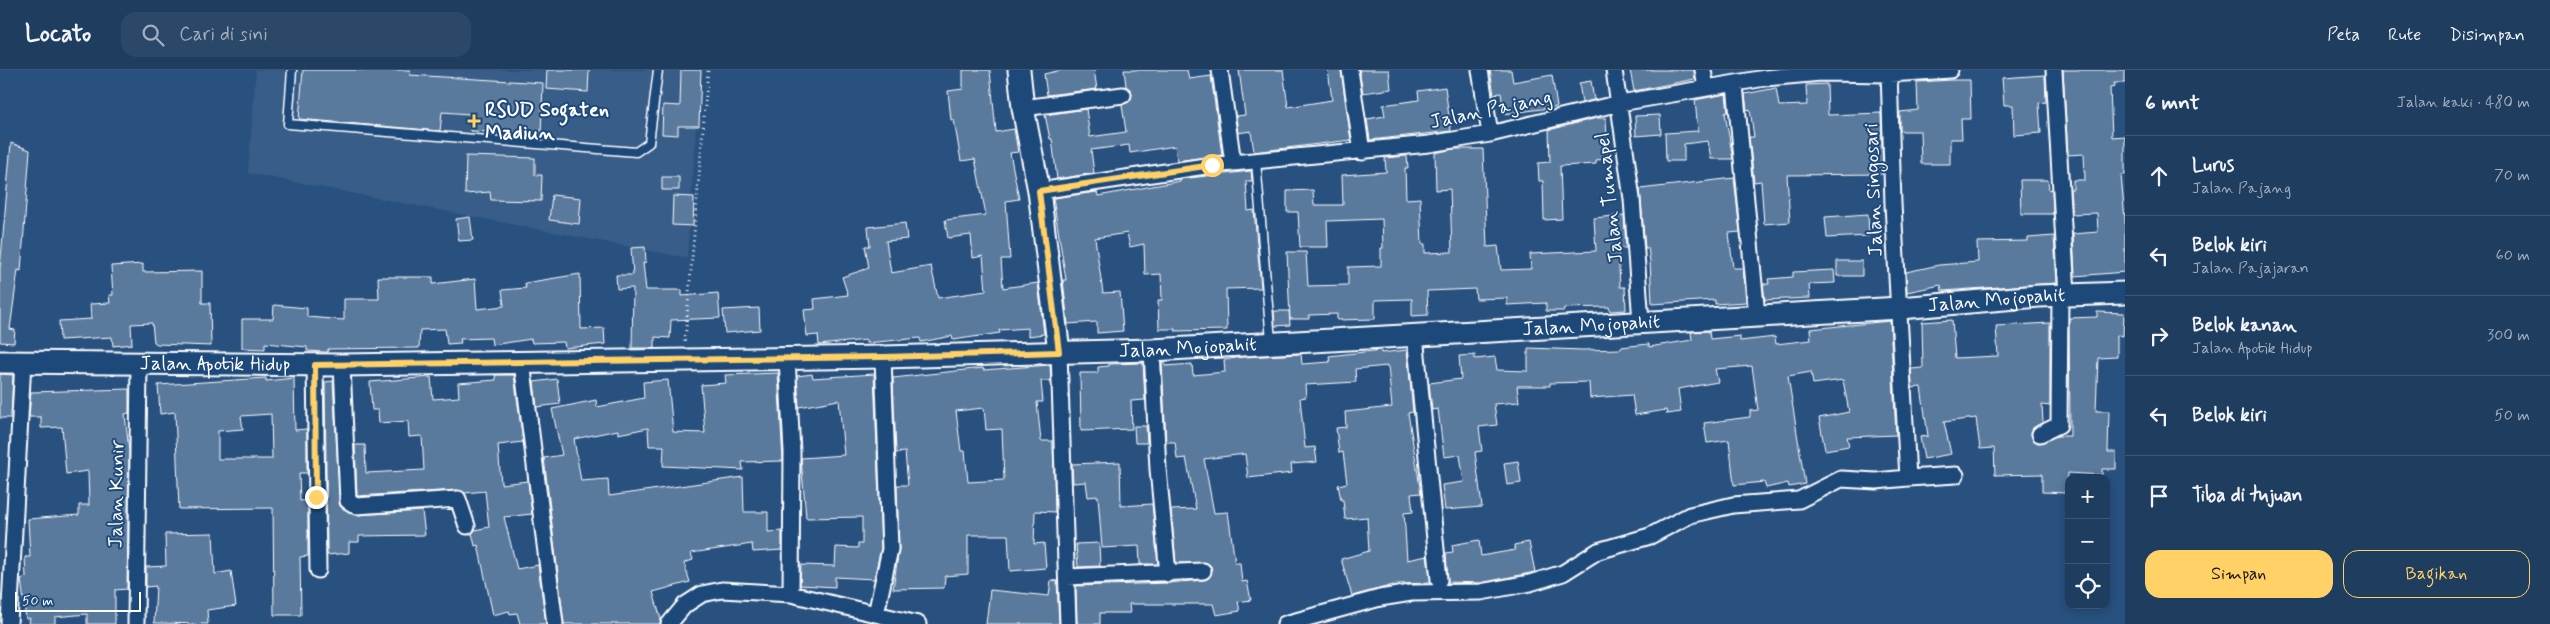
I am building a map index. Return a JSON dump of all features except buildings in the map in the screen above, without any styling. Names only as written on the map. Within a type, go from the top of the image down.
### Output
[{"type":"street","points":[[1019,70],[1023,108],[1039,191],[1059,352],[1068,624]]},
{"type":"street","points":[[1220,70],[1233,163]]},
{"type":"street","points":[[1350,70],[1362,152]]},
{"type":"street","points":[[1480,70],[1490,134]]},
{"type":"street","name":"Jalan Tumapel","points":[[1614,70],[1632,199],[1641,322]]},
{"type":"street","points":[[1704,70],[1706,88]]},
{"type":"street","name":"Jalan Pajang","points":[[1039,191],[1233,163],[1429,144],[1490,134],[1620,103],[1706,88],[1735,85],[1765,78],[1821,74],[1950,70]]},
{"type":"street","points":[[2040,434],[2059,425],[2064,296],[2054,70]]},
{"type":"street","name":"Jalan Singosari","points":[[1889,72],[1893,204],[1908,478]]},
{"type":"street","points":[[1735,85],[1756,316]]},
{"type":"street","points":[[1023,108],[1122,95]]},
{"type":"street","name":"Jalan Mojopahit","points":[[1059,352],[1152,350],[1900,308],[2125,293]]},
{"type":"street","points":[[1415,335],[1439,580]]},
{"type":"street","points":[[1152,350],[1158,469],[1168,574]]},
{"type":"street","name":"Jalan Apotik Hidup","points":[[0,362],[342,365],[883,357],[1059,352]]},
{"type":"street","points":[[876,614],[890,549],[883,357]]},
{"type":"street","points":[[787,358],[792,452],[790,594]]},
{"type":"street","points":[[9,624],[24,362]]},
{"type":"street","points":[[522,362],[555,624]]},
{"type":"street","name":"Jalan Kunir","points":[[136,624],[139,364]]},
{"type":"street","points":[[315,365],[318,570]]},
{"type":"street","points":[[342,365],[348,501],[356,506],[458,500],[467,526]]},
{"type":"street","points":[[1285,624],[1380,598],[1411,593],[1481,592],[1530,583],[1563,573],[1598,551],[1650,536],[1690,515],[1733,505],[1799,500],[1841,479],[1876,481],[1956,475]]},
{"type":"street","points":[[1067,577],[1203,571]]},
{"type":"street","points":[[669,624],[685,605],[702,594],[722,590],[790,594],[918,624]]},
{"type":"lane","points":[[292,70],[288,124],[636,152],[649,143],[658,70]]},
{"type":"lane","points":[[1256,161],[1271,343]]},
{"type":"path","points":[[683,360],[708,70]]},
{"type":"shaded area","name":"RSUD Sogaten Madiun","points":[[256,70],[700,70],[687,258],[248,173]]},
{"type":"place","name":"RSUD Sogaten Madiun","points":[[474,121]]},
{"type":"route","points":[[316,497],[315,365],[342,365],[350,363],[498,363],[883,357],[1059,352],[1039,191],[1212,165]]}]
